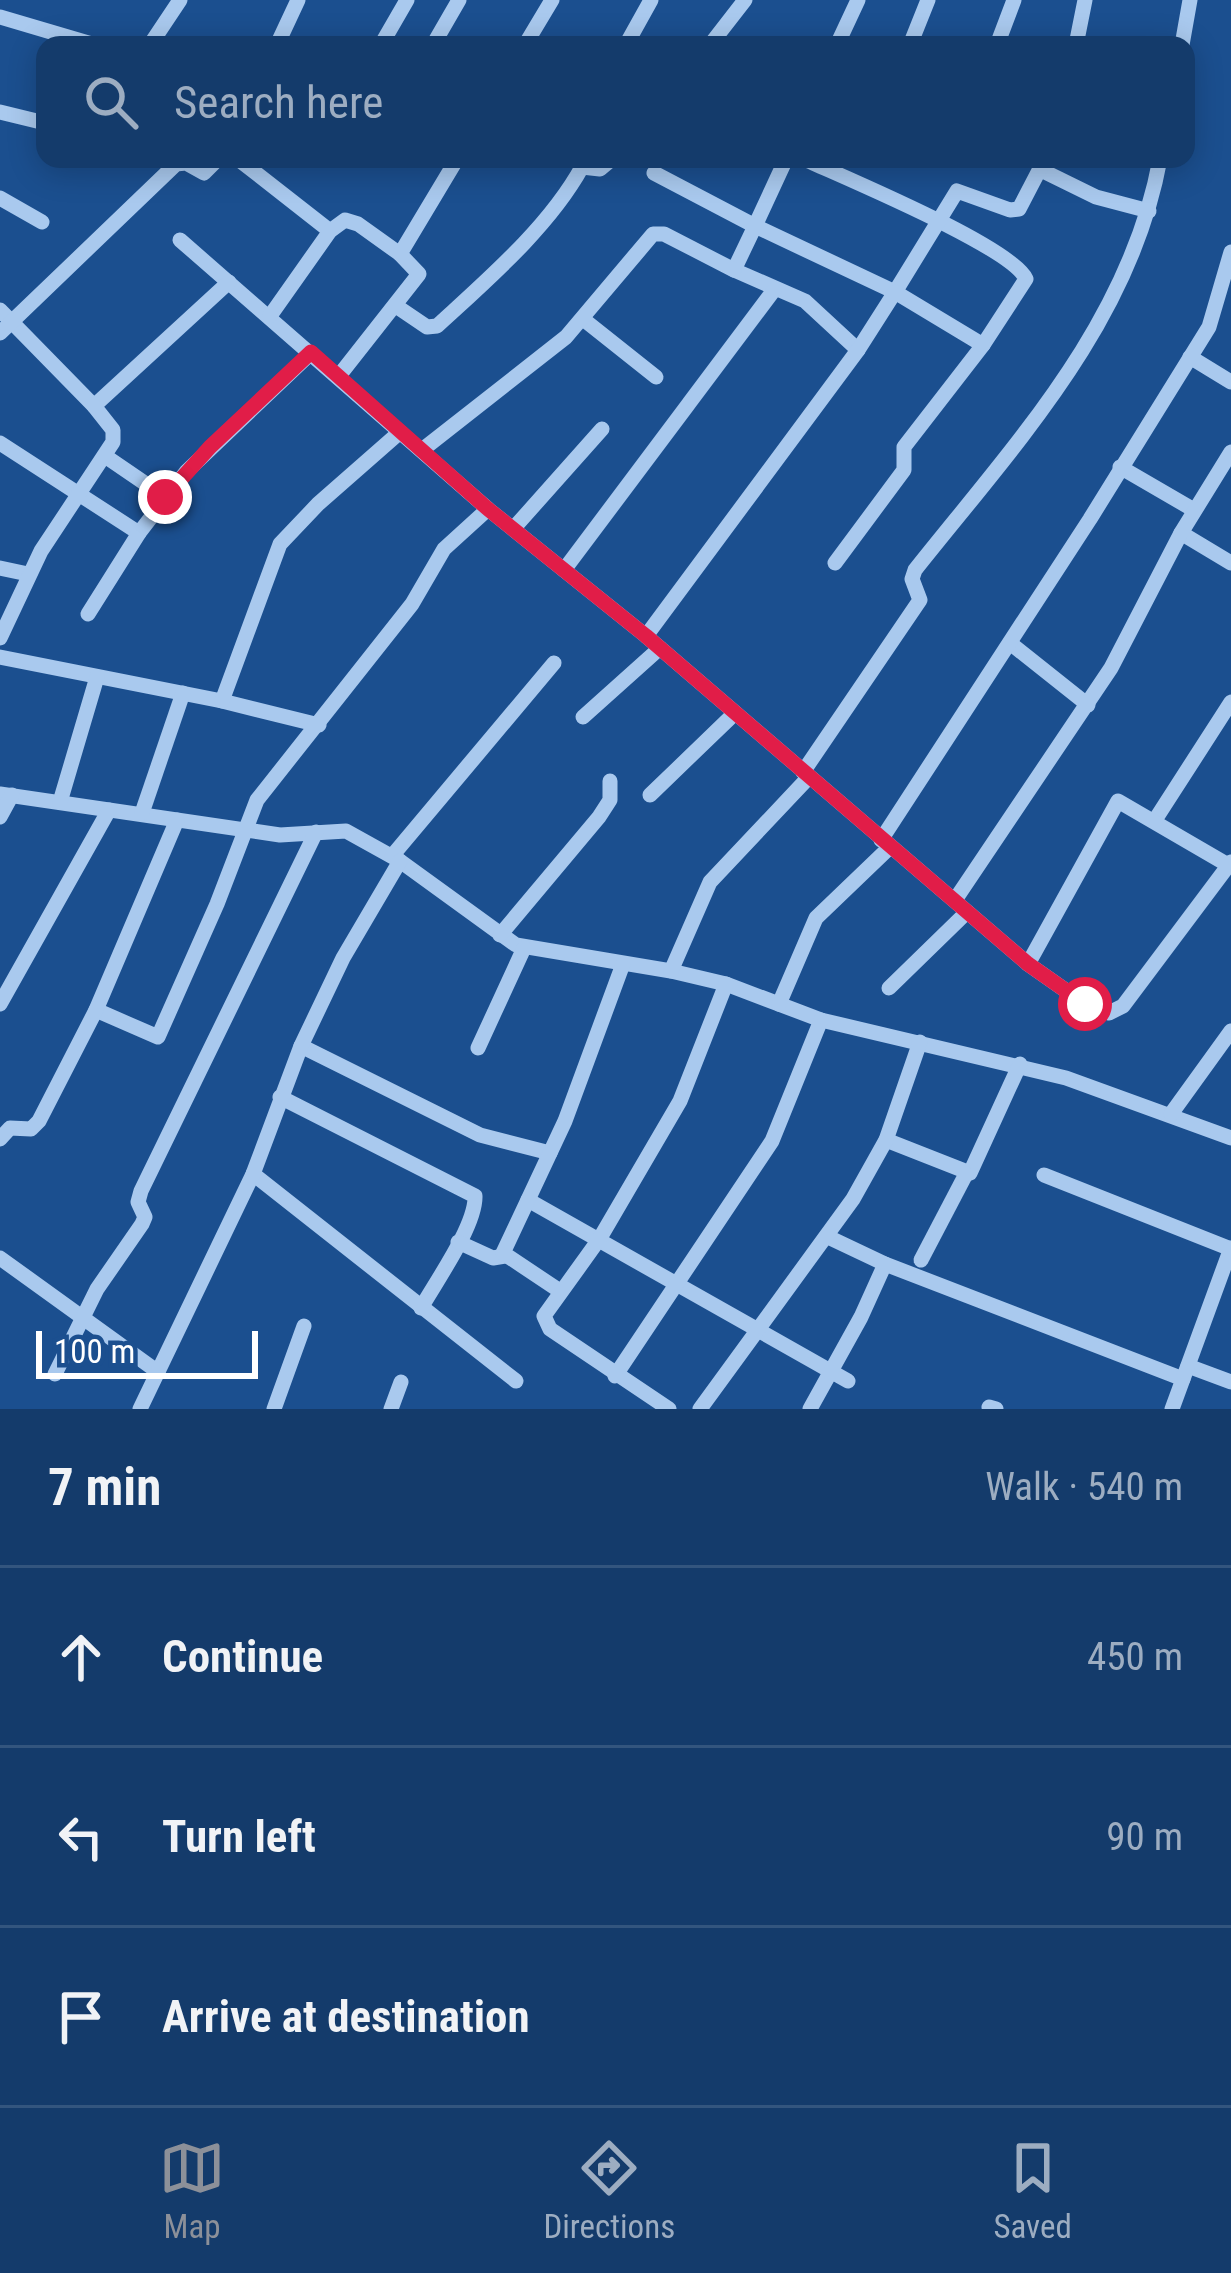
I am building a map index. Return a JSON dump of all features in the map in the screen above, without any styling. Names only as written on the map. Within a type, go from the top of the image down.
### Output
[{"type":"street","points":[[156,36],[180,0]]},
{"type":"street","points":[[281,36],[298,0]]},
{"type":"street","points":[[386,36],[407,0]]},
{"type":"street","points":[[438,36],[459,0]]},
{"type":"street","points":[[530,36],[552,0]]},
{"type":"street","points":[[631,36],[651,0]]},
{"type":"street","points":[[717,36],[746,0]]},
{"type":"street","points":[[841,36],[858,0]]},
{"type":"street","points":[[914,36],[928,0]]},
{"type":"street","points":[[1000,36],[1014,0]]},
{"type":"street","points":[[1078,36],[1085,0]]},
{"type":"street","points":[[1184,36],[1190,0]]},
{"type":"street","points":[[0,8],[72,36]]},
{"type":"street","points":[[0,112],[36,121]]},
{"type":"street","points":[[0,638],[28,574],[113,442],[113,430],[94,406],[4,321],[172,168]]},
{"type":"street","points":[[250,168],[330,231]]},
{"type":"street","points":[[400,254],[452,168]]},
{"type":"street","points":[[396,305],[427,327],[437,326],[530,233],[576,168]]},
{"type":"street","points":[[734,270],[782,168]]},
{"type":"street","points":[[823,168],[938,222],[1025,274],[1024,285],[983,345],[904,448],[904,470],[835,563]]},
{"type":"street","points":[[584,717],[653,642],[858,350],[960,190],[1010,210],[1019,209],[1041,168]]},
{"type":"street","points":[[1048,168],[1096,197],[1149,211]]},
{"type":"street","points":[[670,970],[710,882],[806,775],[920,600],[912,579],[915,570],[1073,368],[1120,284],[1149,211],[1158,168]]},
{"type":"street","points":[[654,173],[895,292],[983,345]]},
{"type":"street","points":[[0,198],[42,222]]},
{"type":"street","points":[[270,316],[330,231],[345,220],[400,254],[419,274],[338,377]]},
{"type":"street","points":[[422,450],[539,361],[584,319],[656,232],[815,308],[858,350]]},
{"type":"street","points":[[180,240],[488,509],[653,642],[1028,964],[1085,1004],[1100,1012],[1124,1006],[1230,863],[1124,801],[1116,803],[1028,964]]},
{"type":"street","points":[[779,1004],[816,918],[885,844],[1190,357],[1213,317],[1231,252]]},
{"type":"street","points":[[94,406],[229,282]]},
{"type":"street","points":[[564,570],[774,290]]},
{"type":"street","points":[[584,319],[656,377]]},
{"type":"street","points":[[88,614],[165,497],[210,447],[311,352]]},
{"type":"street","points":[[1190,357],[1231,382]]},
{"type":"street","points":[[513,529],[602,429]]},
{"type":"street","points":[[222,700],[280,544],[400,432]]},
{"type":"street","points":[[0,443],[139,533]]},
{"type":"street","points":[[889,988],[961,906],[1088,705],[1194,510],[1231,452]]},
{"type":"street","points":[[105,456],[165,497]]},
{"type":"street","points":[[1120,467],[1194,510]]},
{"type":"street","points":[[1215,478],[1231,488]]},
{"type":"street","points":[[96,1010],[158,1037],[257,800],[412,604],[444,549],[488,509]]},
{"type":"street","points":[[1181,533],[1231,563]]},
{"type":"street","points":[[0,568],[28,574]]},
{"type":"street","points":[[1010,643],[1088,705]]},
{"type":"street","points":[[0,657],[319,724]]},
{"type":"street","points":[[140,1409],[253,1174],[301,1046],[396,859],[554,663]]},
{"type":"street","points":[[60,802],[97,677]]},
{"type":"street","points":[[142,813],[183,693]]},
{"type":"street","points":[[1155,820],[1231,702]]},
{"type":"street","points":[[650,795],[736,713]]},
{"type":"street","points":[[500,935],[599,817],[610,800],[610,782]]},
{"type":"street","points":[[0,817],[6,794],[245,826],[280,835],[346,831],[396,859],[524,948],[670,970],[726,984],[821,1020],[1019,1064],[1231,1138]]},
{"type":"street","points":[[0,1004],[109,810]]},
{"type":"street","points":[[0,1139],[10,1128],[35,1126],[96,1010],[177,820]]},
{"type":"street","points":[[55,1374],[82,1318],[142,1224],[141,1191],[316,832]]},
{"type":"street","points":[[1215,883],[1231,899]]},
{"type":"street","points":[[478,1048],[524,948]]},
{"type":"street","points":[[505,1256],[623,964]]},
{"type":"street","points":[[669,1409],[615,1376],[545,1323],[544,1316],[600,1238],[680,1101],[726,984]]},
{"type":"street","points":[[615,1376],[772,1141],[821,1020]]},
{"type":"street","points":[[1171,1114],[1231,1031]]},
{"type":"street","points":[[700,1409],[828,1237],[886,1140],[920,1042]]},
{"type":"street","points":[[301,1046],[480,1135],[550,1153]]},
{"type":"street","points":[[921,1260],[966,1174],[974,1171],[1019,1064]]},
{"type":"street","points":[[280,1097],[475,1196],[476,1206],[422,1307]]},
{"type":"street","points":[[886,1140],[966,1174]]},
{"type":"street","points":[[253,1174],[516,1381]]},
{"type":"street","points":[[1044,1175],[1231,1248],[1226,1283],[1172,1409]]},
{"type":"street","points":[[528,1200],[848,1381]]},
{"type":"street","points":[[828,1237],[885,1264],[1185,1372],[1231,1382]]},
{"type":"street","points":[[458,1242],[493,1258],[505,1256],[560,1291]]},
{"type":"street","points":[[0,1258],[158,1372]]},
{"type":"street","points":[[810,1409],[885,1264]]},
{"type":"street","points":[[274,1409],[304,1326]]},
{"type":"street","points":[[391,1409],[401,1382]]},
{"type":"street","points":[[628,1409],[640,1392]]},
{"type":"route","points":[[165,497],[210,447],[311,352],[488,509],[646,636],[1028,964],[1085,1004]]}]
